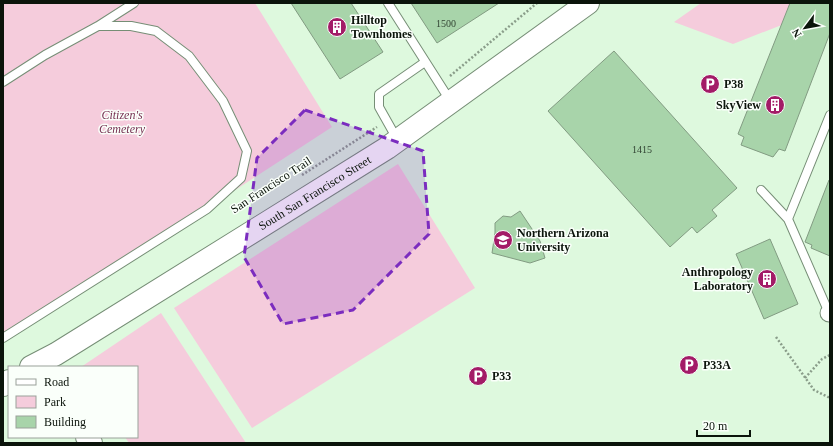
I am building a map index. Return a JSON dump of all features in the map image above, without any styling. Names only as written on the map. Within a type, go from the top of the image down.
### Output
[{"type":"street","name":"South San Francisco Street","points":[[37,366],[398,140],[445,93],[588,3]]},
{"type":"lane","points":[[3,82],[45,55],[98,26],[134,3]]},
{"type":"lane","points":[[388,3],[445,93]]},
{"type":"lane","points":[[3,338],[207,209],[241,178],[247,151],[223,101],[189,56],[156,31],[131,26],[98,26]]},
{"type":"lane","points":[[398,140],[379,107],[379,94],[425,62]]},
{"type":"lane","points":[[788,219],[830,115]]},
{"type":"lane","points":[[761,190],[788,219],[830,313]]},
{"type":"path","points":[[445,93],[537,3]]},
{"type":"path","name":"San Francisco Trail","points":[[301,176],[387,121]]},
{"type":"path","points":[[776,337],[814,390],[830,398]]},
{"type":"path","points":[[805,378],[822,359],[830,355]]},
{"type":"highlighted area","points":[[305,110],[423,151],[429,234],[353,310],[283,324],[244,257],[257,158]]},
{"type":"green space","name":"Citizen's Cemetery","points":[[3,3],[255,3],[332,127],[3,341]]},
{"type":"green space","points":[[701,3],[822,3],[802,17],[733,44],[674,22]]},
{"type":"green space","points":[[398,164],[475,288],[252,428],[174,308]]},
{"type":"green space","points":[[161,313],[246,443],[129,443],[126,438],[138,438],[138,366],[82,366]]},
{"type":"building","name":"Hilltop Townhomes","points":[[291,3],[351,3],[383,52],[340,79]]},
{"type":"building","name":"Hilltop Townhomes","points":[[411,3],[499,3],[437,43]]},
{"type":"building","points":[[790,3],[830,3],[830,33],[785,151],[779,149],[773,157],[741,145],[744,137],[738,134]]},
{"type":"building","points":[[614,51],[737,188],[712,210],[717,216],[697,233],[692,227],[670,247],[548,111]]},
{"type":"building","points":[[829,180],[830,256],[811,248],[812,245],[805,242]]},
{"type":"building","points":[[520,211],[540,241],[545,258],[530,263],[492,253],[495,223],[503,216],[511,217]]},
{"type":"building","name":"Anthropology Laboratory","points":[[770,239],[798,304],[764,319],[736,254]]},
{"type":"place","name":"Hilltop Townhomes","points":[[337,27]]},
{"type":"place","name":"P38","points":[[710,84]]},
{"type":"place","name":"SkyView","points":[[775,105]]},
{"type":"place","name":"Northern Arizona University","points":[[503,240]]},
{"type":"place","name":"Anthropology Laboratory","points":[[767,279]]},
{"type":"place","name":"P33A","points":[[689,365]]},
{"type":"place","name":"P33","points":[[478,376]]}]
